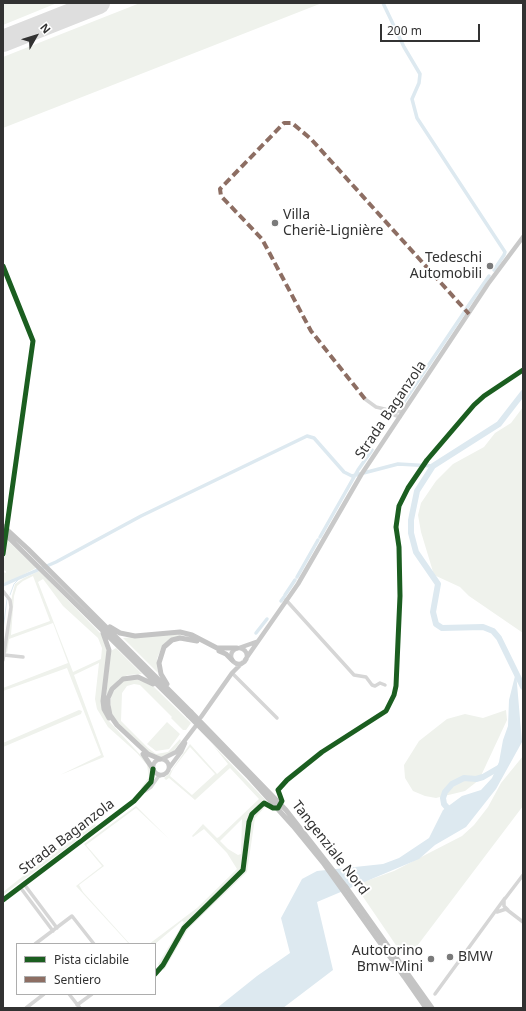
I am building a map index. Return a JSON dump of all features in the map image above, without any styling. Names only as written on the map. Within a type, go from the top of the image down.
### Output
[{"type":"highway","points":[[5,525],[29,553]]},
{"type":"highway","points":[[3,532],[29,553],[109,626],[123,634],[138,636],[180,632],[192,635],[215,648],[227,650],[238,648]]},
{"type":"highway","points":[[58,581],[104,635],[108,647],[103,697],[105,712],[114,725],[146,757],[153,770]]},
{"type":"highway","points":[[77,597],[189,712]]},
{"type":"highway","points":[[88,616],[180,708]]},
{"type":"highway","points":[[189,712],[166,683],[160,672],[159,658],[166,645],[175,639],[189,638],[225,653],[232,660]]},
{"type":"highway","points":[[160,759],[148,754],[114,721],[108,707],[109,694],[114,686],[121,680],[131,677],[140,677],[150,682],[180,708],[189,712]]},
{"type":"highway","name":"Tangenziale Nord","points":[[189,712],[260,781],[297,822],[331,866],[405,974]]},
{"type":"highway","points":[[405,974],[426,1008]]},
{"type":"highway","points":[[405,974],[432,1008]]},
{"type":"main road","name":"Strada Baganzola","points":[[202,717],[232,673],[244,661],[305,572],[368,463],[488,284],[523,237]]},
{"type":"main road","points":[[232,673],[232,653],[238,648],[256,642]]},
{"type":"main road","points":[[232,660],[236,663],[244,661],[246,653],[238,648]]},
{"type":"main road","name":"Strada Baganzola","points":[[162,775],[167,772],[181,752],[195,727]]},
{"type":"main road","name":"Strada Baganzola","points":[[153,770],[154,763],[173,754],[186,741]]},
{"type":"main road","points":[[160,759],[166,762],[169,768]]},
{"type":"main road","points":[[153,770],[157,774],[162,775]]},
{"type":"street","points":[[3,266],[33,341],[5,525]]},
{"type":"street","points":[[365,399],[376,407],[388,409],[400,417]]},
{"type":"street","points":[[393,412],[400,412],[405,409]]},
{"type":"street","points":[[393,412],[395,424]]},
{"type":"street","points":[[3,554],[6,538]]},
{"type":"street","points":[[3,591],[10,600],[11,607],[3,657],[23,657]]},
{"type":"street","points":[[286,600],[354,675],[366,677],[375,686],[380,683],[385,685]]},
{"type":"street","points":[[232,673],[277,718]]},
{"type":"street","name":"Strada Baganzola","points":[[144,792],[152,778],[153,770]]},
{"type":"street","name":"Strada Baganzola","points":[[3,900],[126,808],[149,789],[158,777],[162,775]]},
{"type":"street","points":[[435,994],[523,875]]},
{"type":"street","points":[[24,884],[57,928]]},
{"type":"street","points":[[20,887],[53,931]]},
{"type":"street","points":[[505,898],[504,904],[508,910],[523,922]]},
{"type":"street","points":[[493,915],[500,910],[508,910]]},
{"type":"street","points":[[36,943],[72,916],[93,943]]},
{"type":"street","points":[[26,1008],[43,995]]},
{"type":"street","points":[[70,995],[78,1006],[91,995]]},
{"type":"shaded area","points":[[3,3],[57,3],[3,25]]},
{"type":"shaded area","points":[[140,3],[322,3],[3,128],[3,57]]},
{"type":"shaded area","points":[[523,407],[523,633],[469,596],[460,587],[434,575],[421,532],[418,515],[421,503],[436,481],[453,464],[484,447],[495,433],[511,423]]},
{"type":"shaded area","points":[[6,539],[36,568],[13,580],[3,583],[3,572],[6,573],[6,571],[3,570]]},
{"type":"shaded area","points":[[39,571],[102,635],[107,652],[101,702],[108,720],[147,762],[150,768],[151,777],[142,789],[141,788],[149,777],[147,765],[137,753],[108,727],[97,709],[95,699],[99,663],[74,675],[104,757],[60,775],[101,755],[67,668],[3,691],[3,688],[68,663],[53,623],[9,639],[7,653],[6,652],[12,596],[15,584]],"holes":[[[33,576],[50,621],[11,635],[14,596],[17,586]],[[43,579],[63,606],[98,638],[102,648],[101,659],[73,672],[38,582]]]},
{"type":"shaded area","points":[[174,633],[183,635],[170,639],[162,646],[157,659],[158,673],[123,638]]},
{"type":"shaded area","points":[[116,648],[142,674],[128,675],[119,679],[106,695],[111,651]]},
{"type":"shaded area","points":[[516,672],[522,742],[496,789],[466,827],[435,845],[419,859],[317,902],[333,970],[283,1008],[217,1008],[257,976],[290,953],[281,918],[302,879],[317,871],[383,864],[399,858],[429,838],[443,810],[462,796],[481,790],[492,778],[499,762],[503,740],[508,726],[509,700]]},
{"type":"shaded area","points":[[134,678],[153,686],[191,723],[186,730],[183,730],[140,685],[134,684],[127,686],[122,693],[121,721],[156,754],[168,752],[180,739],[181,741],[173,752],[162,757],[150,753],[117,722],[110,711],[111,695],[120,682]]},
{"type":"shaded area","points":[[79,710],[82,711],[81,714],[3,747],[3,743]]},
{"type":"shaded area","points":[[506,710],[507,720],[479,780],[465,791],[436,798],[425,796],[413,791],[405,778],[404,765],[419,741],[447,719],[465,714],[483,718]]},
{"type":"shaded area","points":[[167,722],[180,734],[169,749],[156,751],[147,744]]},
{"type":"shaded area","points":[[190,744],[217,774],[228,764],[212,744],[275,810],[265,807],[255,818],[247,872],[188,929],[164,970],[158,964],[184,922],[182,921],[156,943],[150,943],[197,908],[237,869],[227,853],[204,829],[193,837],[192,836],[203,824],[217,838],[219,837],[259,799],[230,768],[195,800],[169,778],[166,780],[164,778],[169,774]],"holes":[[[190,747],[215,774],[192,795],[170,776],[173,769]],[[242,819],[241,854],[238,855],[228,849],[220,841]]]},
{"type":"shaded area","points":[[523,756],[523,806],[411,954],[404,957],[355,885],[394,871],[462,836],[474,825],[488,807],[501,783]]},
{"type":"shaded area","points":[[136,806],[169,839],[136,808],[86,845],[104,866],[79,885],[83,892],[129,943],[76,886],[102,866],[84,844]]},
{"type":"shaded area","points":[[95,824],[96,826],[3,895],[3,892],[47,857]]},
{"type":"waterway","points":[[383,3],[404,47],[420,74],[419,83],[412,99],[417,118],[505,252],[494,270]]},
{"type":"waterway","points":[[466,309],[489,276]]},
{"type":"waterway","points":[[401,406],[465,311]]},
{"type":"waterway","points":[[523,393],[499,424],[433,466],[417,491],[411,520],[411,533],[416,552],[438,584],[433,612],[436,624],[442,628],[483,627],[493,631],[499,638],[523,687]]},
{"type":"waterway","points":[[3,585],[56,562],[141,516],[307,436],[314,438],[344,472],[352,476],[398,464],[433,466]]},
{"type":"waterway","points":[[320,537],[358,470],[372,450]]},
{"type":"waterway","points":[[297,577],[318,540]]},
{"type":"waterway","points":[[10,595],[14,584],[18,580]]},
{"type":"waterway","points":[[285,595],[295,580]]},
{"type":"waterway","points":[[281,601],[284,597]]},
{"type":"waterway","points":[[3,630],[7,599]]},
{"type":"waterway","points":[[256,633],[267,619]]},
{"type":"waterway","points":[[451,812],[444,804],[443,798],[445,792],[452,784],[464,778],[476,779],[483,777],[502,766]]},
{"type":"runway","points":[[3,41],[99,3]]},
{"type":"marked path","points":[[365,399],[311,331],[262,239],[221,196],[220,189],[284,123],[292,123],[311,139],[469,314]]},
{"type":"cycle path","points":[[3,266],[33,341],[3,554]]},
{"type":"cycle path","points":[[156,973],[163,965],[184,928],[243,870],[249,822],[252,814],[264,803],[273,808],[278,808],[282,801],[278,790],[287,780],[322,752],[386,711],[394,695],[396,686],[400,596],[399,547],[396,527],[399,506],[408,488],[427,460],[474,405],[484,396],[523,370]]},
{"type":"cycle path","points":[[3,900],[134,801],[151,782],[153,769]]},
{"type":"place","name":"Villa Cheriè-Lignière","points":[[275,223]]},
{"type":"place","name":"Tedeschi Automobili","points":[[490,266]]},
{"type":"place","name":"BMW","points":[[450,957]]},
{"type":"place","name":"Autotorino Bmw-Mini","points":[[431,959]]}]
